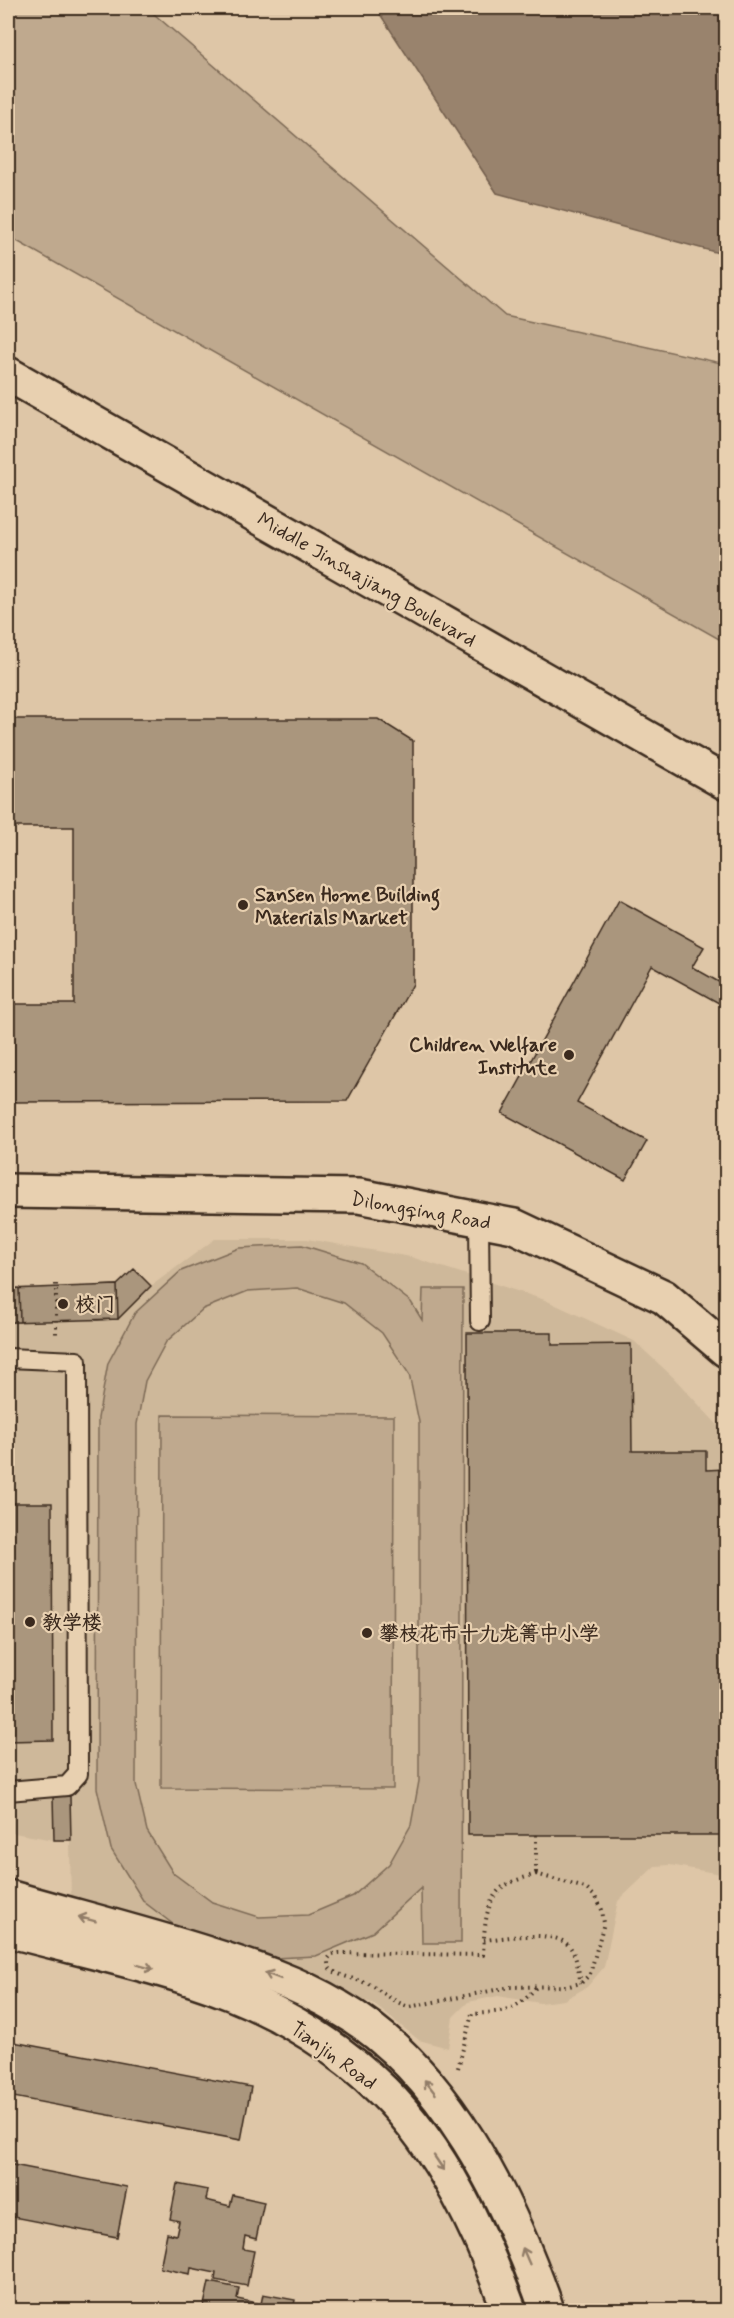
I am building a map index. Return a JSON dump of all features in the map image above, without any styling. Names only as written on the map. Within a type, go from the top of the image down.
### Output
[{"type":"main road","name":"Middle Jinshajiang Boulevard","points":[[8,375],[726,783]]},
{"type":"main road","name":"Dilongqing Road","points":[[8,1191],[359,1196],[514,1226],[664,1297],[726,1350]]},
{"type":"main road","points":[[8,1898],[243,1965],[294,1985],[339,2007],[377,2034],[413,2066],[445,2107],[478,2158],[509,2215],[547,2310]]},
{"type":"main road","name":"Tianjin Road","points":[[8,1930],[172,1974],[232,1994],[310,2034],[353,2064],[384,2091],[415,2128],[446,2173],[476,2229],[509,2310]]},
{"type":"lane","points":[[479,1220],[480,1322]]},
{"type":"lane","points":[[8,1358],[77,1361],[78,1774],[67,1786],[8,1791]]},
{"type":"path","points":[[56,1284],[56,1360]]},
{"type":"path","points":[[536,1835],[536,1874]]},
{"type":"path","points":[[536,1874],[585,1888],[596,1897],[602,1910],[604,1923],[590,1974],[581,1983],[569,1986],[537,1986],[483,1992],[423,2006],[409,2007],[399,2004],[366,1983],[331,1970],[328,1965],[328,1959],[332,1954],[339,1953],[483,1955],[488,1912],[498,1891],[536,1874]]},
{"type":"path","points":[[484,1940],[533,1936],[559,1939],[569,1945],[575,1956],[581,1983]]},
{"type":"path","points":[[456,2074],[472,2014],[505,2012],[526,2000],[537,1986]]},
{"type":"shaded area","points":[[8,8],[147,8],[505,316],[726,364],[726,643],[8,236]]},
{"type":"shaded area","points":[[376,8],[726,8],[726,255],[497,193]]},
{"type":"shaded area","name":"攀枝花市十九龙箐中小学","points":[[215,1239],[307,1239],[411,1257],[545,1300],[634,1341],[673,1377],[726,1434],[726,1875],[670,1865],[655,1866],[618,1901],[604,1967],[587,1987],[564,2000],[540,2003],[498,1996],[468,2002],[453,2017],[448,2048],[419,2040],[372,2003],[71,1908],[70,1840],[54,1840],[8,1832],[8,1289],[117,1285],[134,1269],[151,1286]]},
{"type":"shaded area","points":[[302,1245],[361,1263],[411,1302],[422,1320],[423,1289],[463,1289],[461,1943],[422,1943],[421,1888],[373,1932],[316,1956],[253,1959],[194,1940],[144,1902],[111,1849],[97,1788],[98,1418],[108,1363],[135,1313],[181,1271],[239,1248]],"holes":[[[297,1288],[344,1303],[382,1333],[409,1374],[419,1422],[419,1781],[411,1825],[389,1864],[353,1896],[308,1915],[259,1917],[212,1902],[173,1873],[147,1831],[136,1784],[137,1424],[145,1381],[166,1342],[203,1309],[248,1291]]]},
{"type":"shaded area","points":[[162,1415],[394,1416],[393,1789],[161,1788]]},
{"type":"building","name":"Sansen Home Building Materials Market","points":[[8,719],[378,719],[413,741],[413,984],[347,1101],[8,1102],[8,1004],[74,1004],[74,827],[8,827]]},
{"type":"building","name":"Children Welfare Institute","points":[[619,900],[704,947],[692,967],[726,986],[726,1007],[652,966],[577,1103],[647,1141],[625,1180],[502,1113]]},
{"type":"building","points":[[134,1269],[151,1286],[118,1319],[96,1320],[95,1286],[117,1285]]},
{"type":"building","name":"校门","points":[[117,1285],[118,1319],[8,1322],[8,1289]]},
{"type":"building","points":[[19,1288],[20,1322],[8,1322],[8,1289]]},
{"type":"building","points":[[467,1333],[552,1333],[552,1345],[631,1344],[632,1451],[706,1451],[706,1470],[726,1469],[726,1835],[468,1835]]},
{"type":"building","name":"教学楼","points":[[8,1503],[52,1503],[53,1740],[8,1741]]},
{"type":"building","points":[[53,1796],[70,1796],[71,1840],[54,1840]]},
{"type":"building","points":[[8,2041],[251,2087],[241,2140],[8,2096]]},
{"type":"building","points":[[8,2164],[127,2187],[117,2237],[8,2216]]},
{"type":"building","points":[[177,2184],[208,2190],[206,2200],[230,2206],[233,2195],[264,2202],[256,2239],[245,2236],[243,2249],[254,2251],[247,2286],[215,2280],[216,2273],[191,2268],[190,2274],[160,2268],[167,2233],[176,2235],[179,2221],[170,2219]]},
{"type":"building","points":[[209,2282],[239,2288],[237,2299],[261,2304],[263,2294],[295,2300],[293,2310],[203,2310]]},
{"type":"place","name":"Sansen Home Building Materials Market","points":[[243,905]]},
{"type":"place","name":"Children Welfare Institute","points":[[569,1055]]},
{"type":"place","name":"校门","points":[[63,1304]]},
{"type":"place","name":"教学楼","points":[[30,1622]]},
{"type":"place","name":"攀枝花市十九龙箐中小学","points":[[367,1633]]}]
